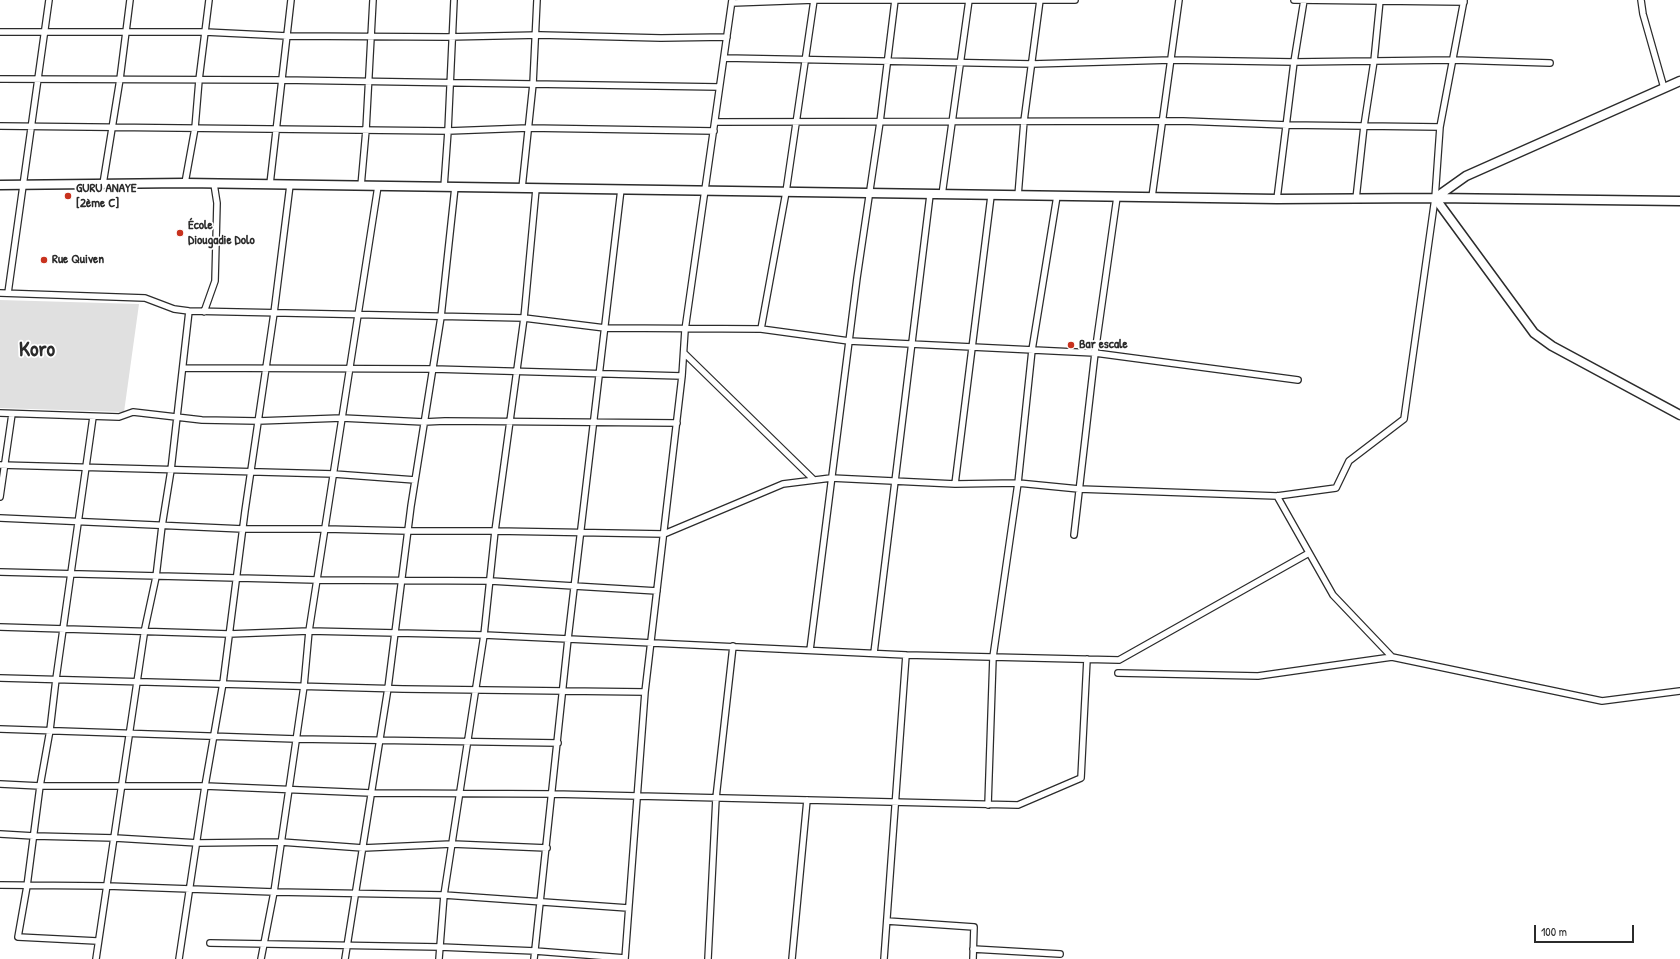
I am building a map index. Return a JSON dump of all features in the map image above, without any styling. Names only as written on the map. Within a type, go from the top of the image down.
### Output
[{"type":"street","points":[[8,293],[30,127],[49,0]]},
{"type":"street","points":[[103,184],[111,127],[120,79],[130,0]]},
{"type":"street","points":[[185,183],[195,128],[199,80],[210,0]]},
{"type":"street","points":[[270,184],[291,0]]},
{"type":"street","points":[[361,186],[366,130],[373,0]]},
{"type":"street","points":[[444,187],[454,0]]},
{"type":"street","points":[[522,188],[533,84],[537,0]]},
{"type":"street","points":[[210,943],[440,947],[535,951],[625,959],[636,796],[650,643],[677,423],[685,330],[732,2],[814,0],[1075,0]]},
{"type":"street","points":[[761,329],[786,192],[814,0]]},
{"type":"street","points":[[810,650],[857,278],[871,193],[895,0]]},
{"type":"street","points":[[942,195],[969,0]]},
{"type":"street","points":[[1018,196],[1024,122],[1040,0]]},
{"type":"street","points":[[1152,198],[1179,0]]},
{"type":"street","points":[[0,518],[242,530],[325,529],[408,532],[495,531],[664,534],[783,484],[831,478],[955,484],[1018,483],[1079,489],[1277,496],[1336,488],[1349,461],[1404,419],[1435,198],[1440,127],[1454,60],[1464,1],[1294,0]]},
{"type":"street","points":[[1277,199],[1294,62],[1304,0]]},
{"type":"street","points":[[1356,199],[1364,126],[1374,61],[1380,0]]},
{"type":"street","points":[[1641,0],[1643,14],[1664,88]]},
{"type":"street","points":[[0,32],[205,32],[286,36],[371,37],[536,35],[661,38],[727,37]]},
{"type":"street","points":[[724,58],[1032,64],[1171,60],[1294,62],[1454,60],[1550,63]]},
{"type":"street","points":[[0,79],[281,80],[719,87]]},
{"type":"street","points":[[1435,198],[1466,176],[1680,81]]},
{"type":"street","points":[[716,122],[1162,121],[1287,125],[1440,127]]},
{"type":"street","points":[[0,126],[448,131],[528,128],[714,131]]},
{"type":"street","points":[[0,185],[22,186],[185,183],[1152,198],[1435,198],[1680,201]]},
{"type":"street","points":[[204,312],[216,281],[217,203],[214,184]]},
{"type":"street","points":[[179,959],[189,890],[198,843],[205,786],[223,683],[242,530],[274,313],[290,185]]},
{"type":"street","points":[[261,959],[274,892],[304,686],[309,631],[351,369],[378,186]]},
{"type":"street","points":[[345,959],[388,688],[415,480],[432,369],[442,317],[455,187]]},
{"type":"street","points":[[438,959],[444,895],[477,690],[491,581],[495,531],[524,318],[536,189]]},
{"type":"street","points":[[534,959],[553,794],[568,639],[621,189]]},
{"type":"street","points":[[874,653],[930,195]]},
{"type":"street","points":[[955,484],[991,196]]},
{"type":"street","points":[[988,805],[993,657],[1018,483],[1032,350],[1057,196]]},
{"type":"street","points":[[1074,535],[1095,353],[1117,197]]},
{"type":"street","points":[[1435,198],[1534,332],[1552,346],[1680,414]]},
{"type":"street","points":[[0,293],[145,298],[174,309],[204,312],[524,318],[605,328],[685,330],[761,329],[849,340],[1095,353],[1298,380]]},
{"type":"street","points":[[96,959],[97,941],[115,838],[145,632],[156,577],[171,470],[189,311]]},
{"type":"street","points":[[684,352],[814,480]]},
{"type":"street","points":[[183,368],[432,369],[600,372],[682,376]]},
{"type":"street","points":[[0,414],[118,417],[133,412],[202,420],[258,421],[342,418],[424,422],[677,423]]},
{"type":"street","points":[[0,497],[2,465],[12,414]]},
{"type":"street","points":[[93,417],[70,573],[50,730],[40,786],[27,886],[18,937],[97,941]]},
{"type":"street","points":[[2,465],[334,474],[415,480]]},
{"type":"street","points":[[1277,496],[1333,595],[1392,657]]},
{"type":"street","points":[[0,627],[229,634],[309,631],[395,633],[568,639],[874,653],[1119,660],[1309,553]]},
{"type":"street","points":[[0,572],[317,580],[491,581],[657,591]]},
{"type":"street","points":[[708,959],[716,798],[733,646]]},
{"type":"street","points":[[884,959],[906,654]]},
{"type":"street","points":[[1118,673],[1258,676],[1392,657],[1602,701],[1680,691]]},
{"type":"street","points":[[0,784],[40,786],[205,786],[371,793],[553,794],[1018,805],[1081,778],[1087,659]]},
{"type":"street","points":[[0,678],[477,690],[645,692]]},
{"type":"street","points":[[0,729],[129,734],[214,735],[296,739],[558,743]]},
{"type":"street","points":[[792,959],[808,800]]},
{"type":"street","points":[[0,834],[115,838],[198,843],[281,842],[363,848],[452,844],[547,848]]},
{"type":"street","points":[[0,885],[107,886],[189,890],[444,895],[628,908]]},
{"type":"street","points":[[887,921],[974,928],[973,959]]},
{"type":"street","points":[[973,949],[1060,954]]},
{"type":"shaded area","points":[[0,300],[139,304],[124,412],[0,408]]},
{"type":"place","name":"GURU ANAYE [2ème C]","points":[[68,196]]},
{"type":"place","name":"École Diougadie Dolo","points":[[180,233]]},
{"type":"place","name":"Rue Quiven","points":[[44,260]]},
{"type":"place","name":"Bar escale","points":[[1071,345]]},
{"type":"district","name":"Koro","points":[[37,350]]}]
